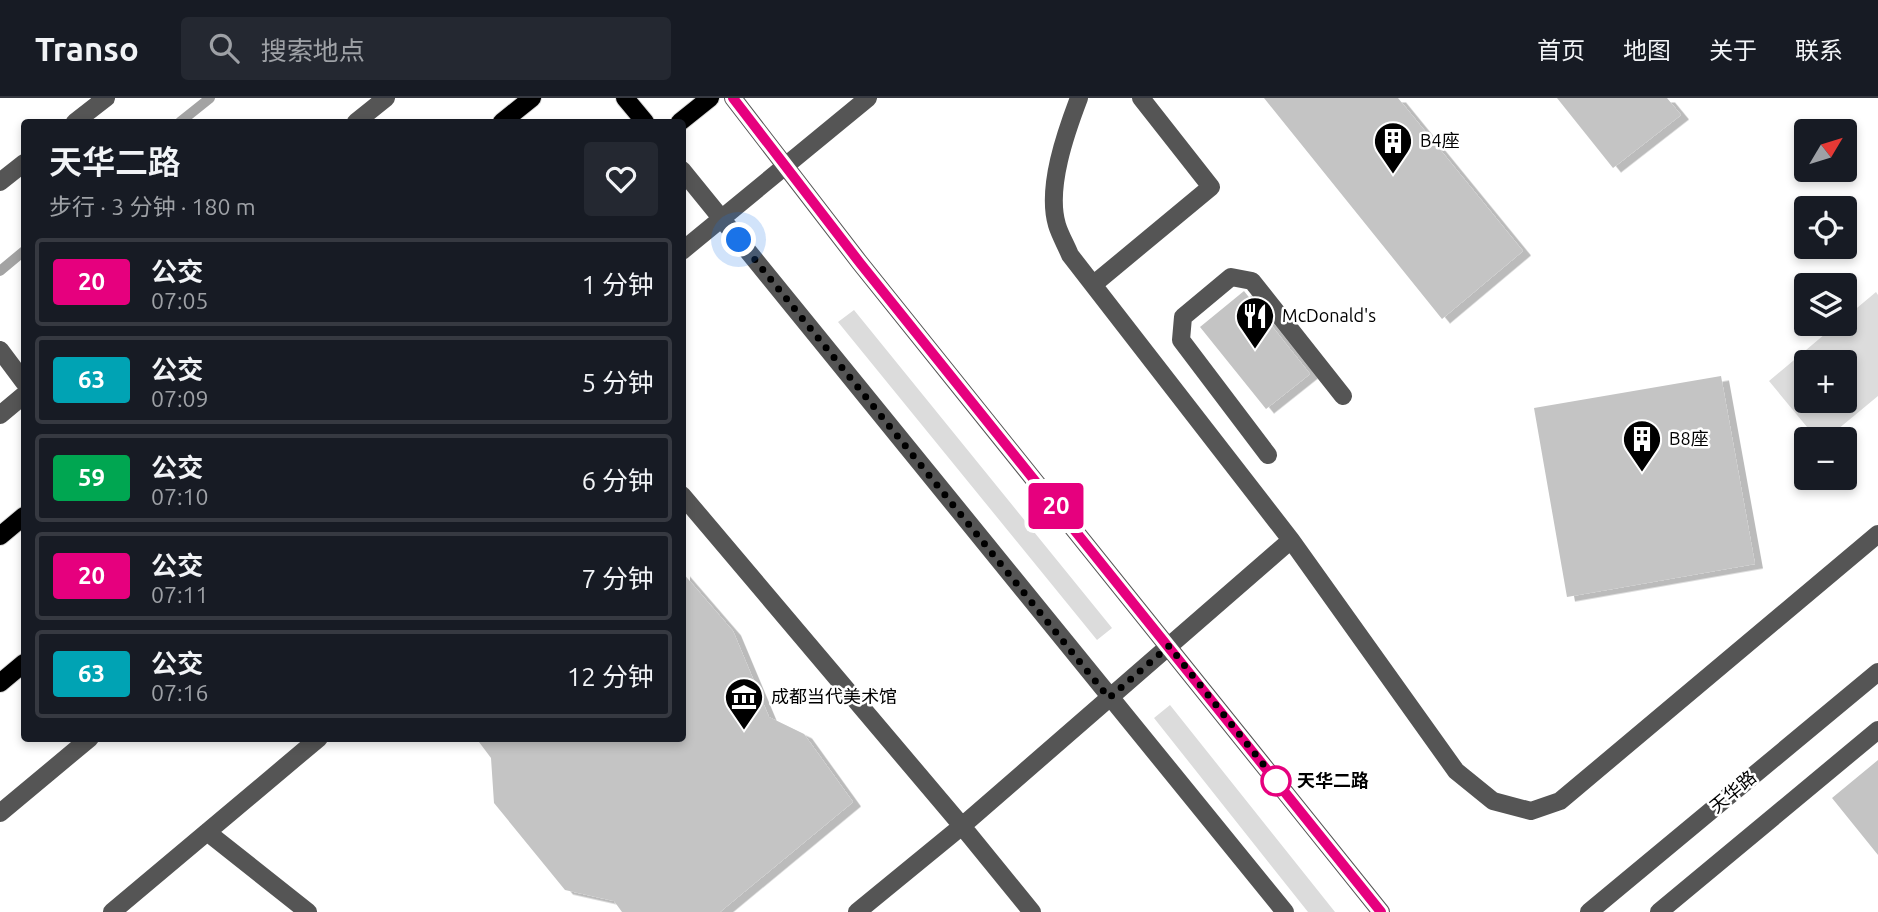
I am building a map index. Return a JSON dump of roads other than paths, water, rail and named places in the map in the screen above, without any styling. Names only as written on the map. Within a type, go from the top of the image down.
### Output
[{"type":"main road","points":[[506,119],[532,98]]},
{"type":"main road","points":[[625,98],[642,119]]},
{"type":"main road","points":[[684,119],[710,98]]},
{"type":"main road","points":[[0,536],[21,518]]},
{"type":"main road","points":[[0,683],[21,666]]},
{"type":"street","points":[[79,119],[106,98]]},
{"type":"street","points":[[360,119],[386,98]]},
{"type":"street","points":[[733,98],[860,263],[1381,912]]},
{"type":"street","points":[[686,248],[868,98]]},
{"type":"street","points":[[1079,98],[1058,163],[1055,194],[1056,223],[1070,255],[1291,540],[1456,771],[1493,801],[1531,811],[1560,801],[1878,534]]},
{"type":"street","points":[[1094,284],[1211,187],[1141,98]]},
{"type":"street","points":[[0,182],[21,165]]},
{"type":"street","points":[[686,175],[1284,912]]},
{"type":"street","points":[[1268,455],[1181,340],[1183,317],[1231,277],[1252,281],[1343,396]]},
{"type":"street","points":[[0,350],[21,378]]},
{"type":"street","points":[[0,415],[21,398]]},
{"type":"street","points":[[686,500],[1032,912]]},
{"type":"street","points":[[857,912],[962,826],[1291,540]]},
{"type":"street","name":"天华路","points":[[1588,912],[1878,672]]},
{"type":"street","points":[[1658,912],[1878,730]]},
{"type":"street","points":[[0,813],[85,742]]},
{"type":"street","points":[[112,912],[314,742]]},
{"type":"street","points":[[207,831],[309,912]]},
{"type":"waterway","points":[[184,119],[210,98]]},
{"type":"waterway","points":[[0,271],[21,254]]},
{"type":"place","name":"B4座","points":[[1393,175]]},
{"type":"place","name":"McDonald's","points":[[1255,350]]},
{"type":"place","name":"B8座","points":[[1642,473]]},
{"type":"place","name":"成都当代美术馆","points":[[744,731]]},
{"type":"place","name":"天华二路","points":[[1276,781]]}]
